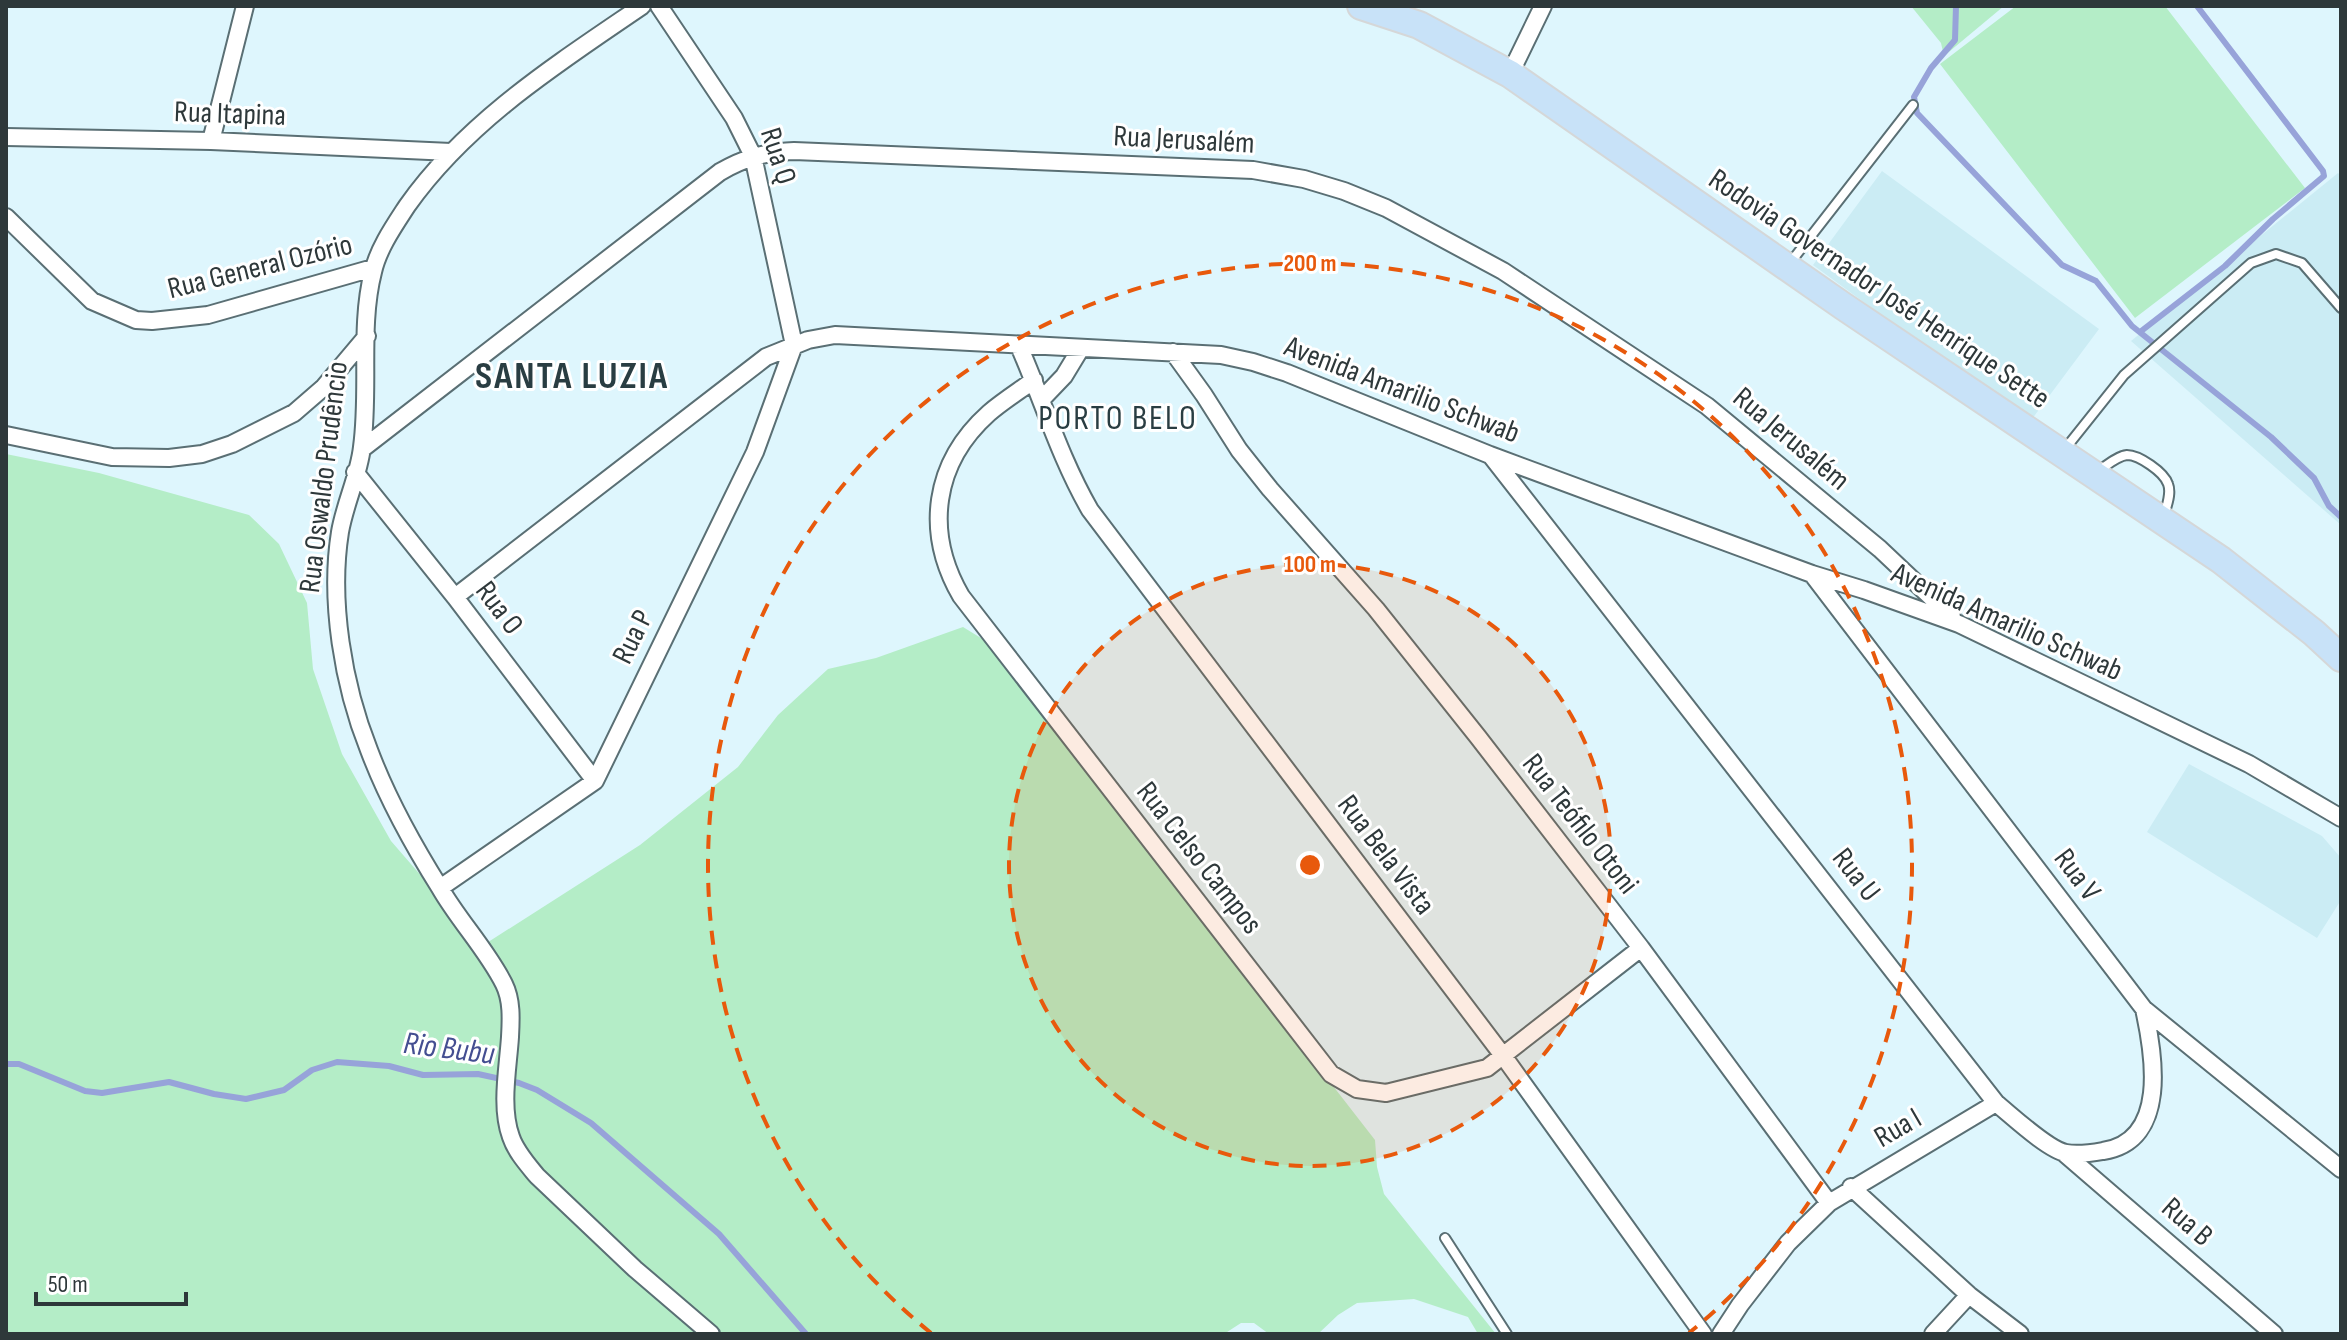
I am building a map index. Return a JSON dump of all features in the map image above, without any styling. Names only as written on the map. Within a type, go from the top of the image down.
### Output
[{"type":"main road","name":"Rodovia Governador José Henrique Sette","points":[[1361,6],[1419,25],[1510,74],[2257,587],[2341,658]]},
{"type":"street","points":[[211,141],[245,6]]},
{"type":"street","name":"Rua Oswaldo Prudêncio","points":[[642,6],[542,74],[451,152],[431,172],[400,217],[373,268],[367,302],[362,449],[340,531],[335,580],[346,667],[368,748],[440,888],[505,985],[511,1019],[506,1111],[511,1138],[523,1159],[635,1269],[711,1334]]},
{"type":"street","name":"Rua Q","points":[[659,6],[734,118],[753,156],[794,345]]},
{"type":"street","points":[[1510,74],[1543,6]]},
{"type":"street","name":"Rua Itapina","points":[[6,137],[211,141],[451,152]]},
{"type":"street","name":"Rua Jerusalém","points":[[362,449],[720,172],[753,156],[770,151],[794,151],[1253,170],[1304,179],[1344,191],[1386,208],[1503,271],[1707,406],[1880,549],[1959,624]]},
{"type":"street","name":"Rua General Ozório","points":[[6,217],[92,301],[136,320],[208,315],[373,268]]},
{"type":"street","name":"Avenida Amarilio Schwab","points":[[455,597],[766,357],[794,345],[835,335],[1221,355],[1287,373],[1490,455],[1812,574],[1959,624],[2249,764],[2341,818]]},
{"type":"street","points":[[6,435],[112,457],[169,458],[202,454],[232,444],[294,413],[324,387],[367,336]]},
{"type":"street","name":"Rua P","points":[[440,888],[595,781],[755,452],[794,345]]},
{"type":"street","name":"Rua Bela Vista","points":[[1019,346],[1063,460],[1090,510],[1504,1057],[1703,1334]]},
{"type":"street","points":[[1042,399],[1064,376],[1081,348]]},
{"type":"street","name":"Rua Teófilo Otoni","points":[[1173,352],[1239,450],[1376,609],[1641,948],[1829,1203]]},
{"type":"street","name":"Rua Celso Campos","points":[[1034,380],[990,413],[972,431],[949,468],[940,501],[938,534],[942,556],[961,596],[1331,1074],[1357,1089],[1386,1093],[1487,1068],[1641,948]]},
{"type":"street","name":"Rua U","points":[[1490,455],[1996,1103],[2064,1153]]},
{"type":"street","name":"Rua O","points":[[355,472],[595,781]]},
{"type":"street","name":"Rua V","points":[[1812,574],[2144,1009],[2341,1169]]},
{"type":"street","points":[[2064,1153],[2109,1150],[2138,1131],[2147,1115],[2152,1097],[2153,1066],[2144,1009]]},
{"type":"street","name":"Rua I","points":[[1829,1203],[1851,1187],[1996,1103]]},
{"type":"street","name":"Rua B","points":[[2064,1153],[2274,1334]]},
{"type":"street","points":[[1851,1187],[1969,1295],[2020,1334]]},
{"type":"street","points":[[1721,1334],[1788,1243],[1829,1203]]},
{"type":"street","points":[[1933,1334],[1969,1295]]},
{"type":"lane","points":[[1787,267],[1913,105]]},
{"type":"lane","points":[[2062,453],[2124,375],[2251,263],[2276,254],[2302,263],[2341,308]]},
{"type":"lane","points":[[2094,474],[2119,457],[2137,457],[2168,483],[2163,521]]},
{"type":"lane","points":[[1445,1238],[1507,1334]]},
{"type":"shaded area","points":[[1882,171],[2099,329],[2029,423],[1813,265]]},
{"type":"shaded area","points":[[2338,173],[2341,176],[2341,525],[2131,341]]},
{"type":"shaded area","points":[[2189,764],[2322,836],[2341,858],[2341,900],[2317,938],[2147,832]]},
{"type":"green space","points":[[1911,6],[2004,6],[1944,56],[1941,43]]},
{"type":"green space","points":[[2016,6],[2165,6],[2305,188],[2135,318],[1940,64]]},
{"type":"green space","points":[[6,454],[99,473],[249,515],[279,544],[307,603],[313,669],[342,754],[391,841],[482,946],[640,845],[738,767],[778,715],[828,669],[876,658],[963,627],[989,643],[1375,1140],[1377,1167],[1384,1194],[1496,1334],[1478,1334],[1468,1317],[1414,1299],[1357,1303],[1338,1315],[1318,1334],[1269,1334],[1254,1323],[1241,1323],[1224,1334],[6,1334]]},
{"type":"waterway","points":[[1956,6],[1955,40],[1931,68],[1914,97],[1917,113],[2062,265],[2096,281],[2132,326],[2271,437],[2314,478],[2329,506],[2341,517]]},
{"type":"waterway","points":[[2140,332],[2225,266],[2273,219],[2324,176],[2197,6]]},
{"type":"waterway","name":"Rio Bubu","points":[[6,1064],[19,1064],[85,1091],[102,1093],[169,1082],[246,1099],[284,1090],[312,1070],[337,1062],[389,1066],[423,1075],[478,1074],[519,1083],[537,1090],[591,1123],[719,1234],[806,1334]]},
{"type":"district","name":"SANTA LUZIA","points":[[572,376]]},
{"type":"district","name":"PORTO BELO","points":[[1118,418]]}]
